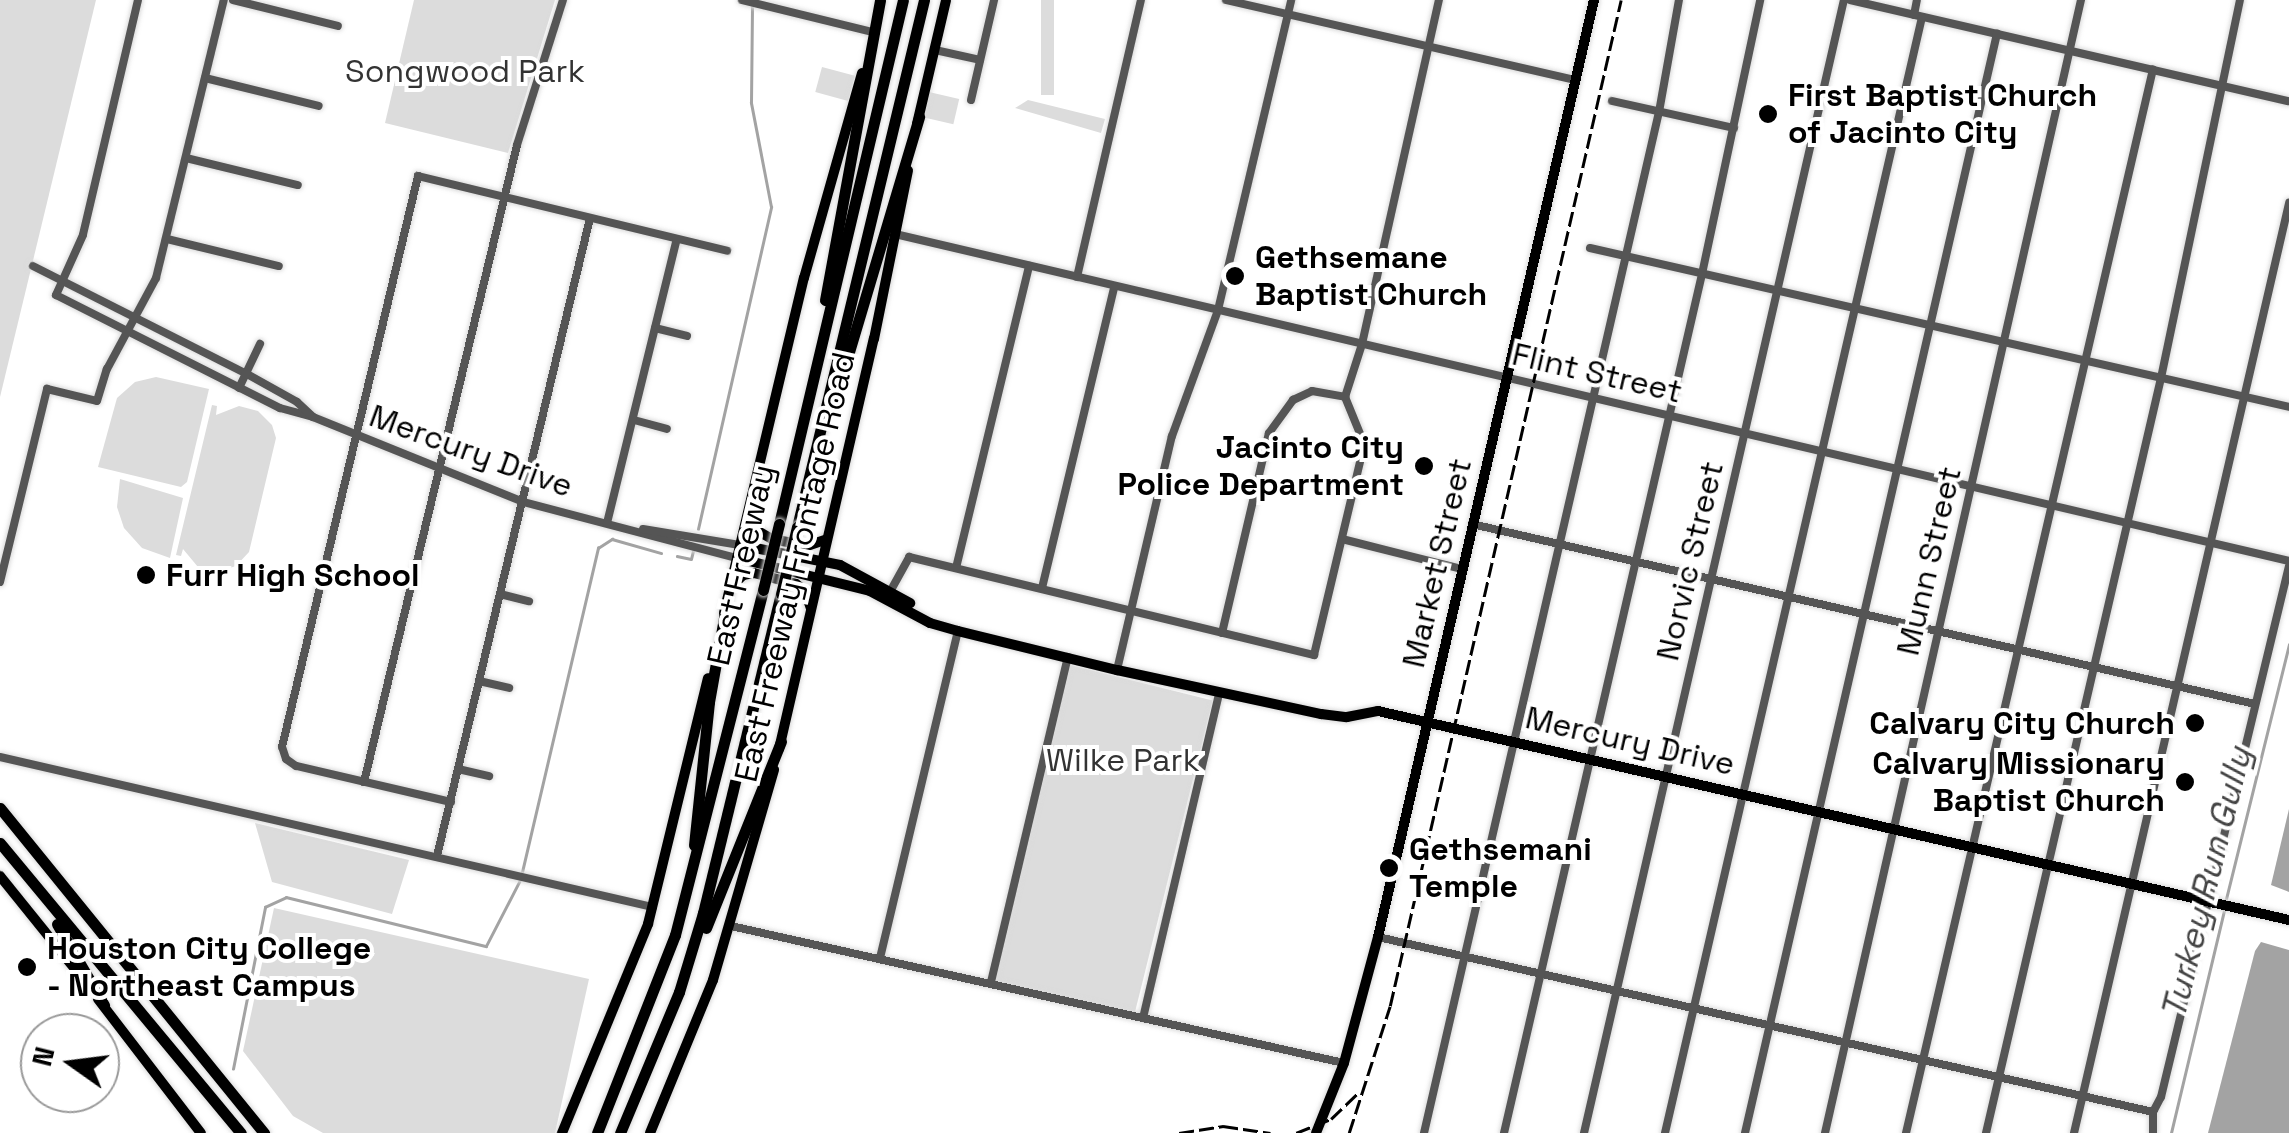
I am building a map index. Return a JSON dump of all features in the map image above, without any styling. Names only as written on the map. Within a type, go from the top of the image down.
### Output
[{"type":"highway","points":[[804,419],[880,0]]},
{"type":"highway","name":"East Freeway","points":[[597,1133],[639,1035],[683,908],[903,0]]},
{"type":"highway","name":"East Freeway","points":[[620,1133],[679,992],[712,880],[924,0]]},
{"type":"highway","points":[[804,499],[919,117]]},
{"type":"highway","points":[[683,908],[726,606]]},
{"type":"highway","points":[[679,992],[781,741]]},
{"type":"highway","points":[[0,808],[264,1133]]},
{"type":"highway","points":[[0,843],[239,1133]]},
{"type":"highway","points":[[43,898],[104,1005]]},
{"type":"main road","name":"East Freeway Frontage Road","points":[[562,1133],[653,907],[747,514],[880,0]]},
{"type":"main road","name":"East Freeway Frontage Road","points":[[650,1133],[690,1044],[731,926],[781,741],[946,0]]},
{"type":"main road","name":"Market Street","points":[[1316,1133],[1344,1063],[1378,937],[1594,0]]},
{"type":"main road","points":[[747,514],[758,531],[772,539],[807,546],[828,538]]},
{"type":"main road","name":"Mercury Drive","points":[[740,545],[823,560],[891,590],[958,631]]},
{"type":"main road","name":"Mercury Drive","points":[[737,558],[870,591],[930,623],[1117,670],[1320,714],[1346,716],[1378,710],[1425,720],[2289,920]]},
{"type":"main road","points":[[730,588],[743,575],[768,577],[800,586],[812,608]]},
{"type":"main road","points":[[0,876],[201,1133]]},
{"type":"street","points":[[64,282],[83,235],[138,0]]},
{"type":"street","points":[[0,582],[46,389],[97,401],[107,369],[137,320],[167,239],[224,0]]},
{"type":"street","points":[[233,0],[338,26]]},
{"type":"street","points":[[364,782],[505,197],[563,0]]},
{"type":"street","points":[[742,0],[872,32]]},
{"type":"street","points":[[785,11],[788,0]]},
{"type":"street","points":[[971,100],[994,0]]},
{"type":"street","points":[[1078,277],[1141,0]]},
{"type":"street","points":[[1226,0],[1575,80]]},
{"type":"street","points":[[1117,670],[1172,436],[1218,310],[1290,0]]},
{"type":"street","points":[[891,590],[909,557],[1314,654],[1361,457],[1361,436],[1345,397],[1362,344],[1439,0]]},
{"type":"street","points":[[1424,1133],[1660,112],[1679,0]]},
{"type":"street","points":[[1504,1133],[1670,416],[1760,0]]},
{"type":"street","points":[[1847,0],[2289,100]]},
{"type":"street","name":"Norvic Street","points":[[1584,1133],[1847,0]]},
{"type":"street","points":[[1665,1133],[1822,452],[1918,16],[1917,0]]},
{"type":"street","name":"Munn Street","points":[[1825,1133],[2082,0]]},
{"type":"street","points":[[1986,1133],[2161,378],[2240,0]]},
{"type":"street","points":[[1745,1133],[1997,34]]},
{"type":"street","points":[[935,50],[980,60]]},
{"type":"street","points":[[1906,1133],[2153,70]]},
{"type":"street","points":[[204,78],[318,106]]},
{"type":"street","points":[[1612,101],[1734,128]]},
{"type":"street","points":[[186,158],[298,185]]},
{"type":"street","points":[[451,802],[296,766],[282,747],[418,176],[727,251]]},
{"type":"street","points":[[2074,1133],[2289,203]]},
{"type":"street","points":[[436,856],[590,218]]},
{"type":"street","name":"Flint Street","points":[[894,234],[2289,564]]},
{"type":"street","points":[[611,523],[676,238]]},
{"type":"street","points":[[167,239],[279,266]]},
{"type":"street","points":[[1590,248],[2289,407]]},
{"type":"street","name":"Mercury Drive","points":[[33,266],[247,374],[297,402],[314,417]]},
{"type":"street","points":[[956,568],[1029,266]]},
{"type":"street","name":"Mercury Drive","points":[[64,282],[56,295],[280,408],[314,417],[522,502],[737,558]]},
{"type":"street","points":[[1042,588],[1114,288]]},
{"type":"street","points":[[655,328],[687,336]]},
{"type":"street","points":[[239,388],[260,344]]},
{"type":"street","points":[[1222,633],[1270,432],[1293,400],[1312,392],[1345,397]]},
{"type":"street","points":[[634,420],[667,429]]},
{"type":"street","name":"Mercury Drive","points":[[611,523],[740,545]]},
{"type":"street","points":[[1472,524],[2256,704]]},
{"type":"street","points":[[1342,539],[1462,569]]},
{"type":"street","points":[[2153,1133],[2153,1112],[2162,1097],[2213,902],[2289,564]]},
{"type":"street","points":[[500,594],[529,601]]},
{"type":"street","points":[[880,958],[958,631]]},
{"type":"street","points":[[991,982],[1068,657]]},
{"type":"street","points":[[479,681],[509,688]]},
{"type":"street","points":[[1142,1018],[1219,693]]},
{"type":"street","points":[[0,757],[653,907]]},
{"type":"street","points":[[458,770],[490,776]]},
{"type":"street","points":[[731,926],[1344,1063]]},
{"type":"street","points":[[1378,937],[2153,1112]]},
{"type":"green space","points":[[0,0],[96,0],[0,397]]},
{"type":"green space","name":"Songwood Park","points":[[414,0],[555,0],[508,153],[385,123]]},
{"type":"green space","points":[[1041,0],[1054,0],[1054,95],[1041,95]]},
{"type":"green space","points":[[822,67],[855,76],[848,101],[815,92]]},
{"type":"green space","points":[[929,92],[959,99],[953,124],[923,117]]},
{"type":"green space","points":[[1028,100],[1105,119],[1101,133],[1015,108]]},
{"type":"green space","points":[[156,377],[209,389],[187,482],[181,487],[98,467],[117,398],[135,382]]},
{"type":"green space","points":[[212,405],[217,406],[216,415],[239,406],[258,411],[272,425],[276,438],[249,552],[236,566],[217,572],[198,567],[183,549],[181,556],[176,555]]},
{"type":"green space","points":[[120,479],[183,498],[170,558],[142,548],[124,528],[117,507]]},
{"type":"green space","name":"Wilke Park","points":[[1070,665],[1213,701],[1134,1016],[991,980]]},
{"type":"green space","points":[[255,823],[409,860],[392,914],[272,882]]},
{"type":"green space","points":[[274,908],[589,979],[555,1133],[323,1133],[293,1116],[243,1051]]},
{"type":"shaded area","points":[[2289,809],[2289,892],[2271,885]]},
{"type":"shaded area","points":[[2261,942],[2289,950],[2289,1133],[2208,1133],[2255,951]]},
{"type":"waterway","points":[[698,529],[771,207],[751,103],[752,6]]},
{"type":"waterway","points":[[522,872],[598,548],[612,539],[661,553]]},
{"type":"waterway","points":[[677,556],[691,559],[693,551]]},
{"type":"waterway","name":"Turkey Run Gully","points":[[2225,903],[2289,645]]},
{"type":"waterway","points":[[233,1069],[265,907],[286,897],[486,946],[520,880]]},
{"type":"waterway","name":"Turkey Run Gully","points":[[2171,1133],[2224,911]]},
{"type":"railway","points":[[1349,1133],[1390,1006],[1621,0]]},
{"type":"railway","points":[[1296,1133],[1331,1119],[1359,1092]]},
{"type":"railway","points":[[1179,1133],[1223,1126],[1270,1133]]},
{"type":"place","name":"First Baptist Church of Jacinto City","points":[[1768,114]]},
{"type":"place","name":"Gethsemane Baptist Church","points":[[1235,276]]},
{"type":"place","name":"Jacinto City Police Department","points":[[1424,466]]},
{"type":"place","name":"Furr High School","points":[[146,575]]},
{"type":"place","name":"Calvary City Church","points":[[2195,723]]},
{"type":"place","name":"Calvary Missionary Baptist Church","points":[[2185,782]]},
{"type":"place","name":"Gethsemani Temple","points":[[1389,868]]},
{"type":"place","name":"Houston City College - Northeast Campus","points":[[27,967]]}]
